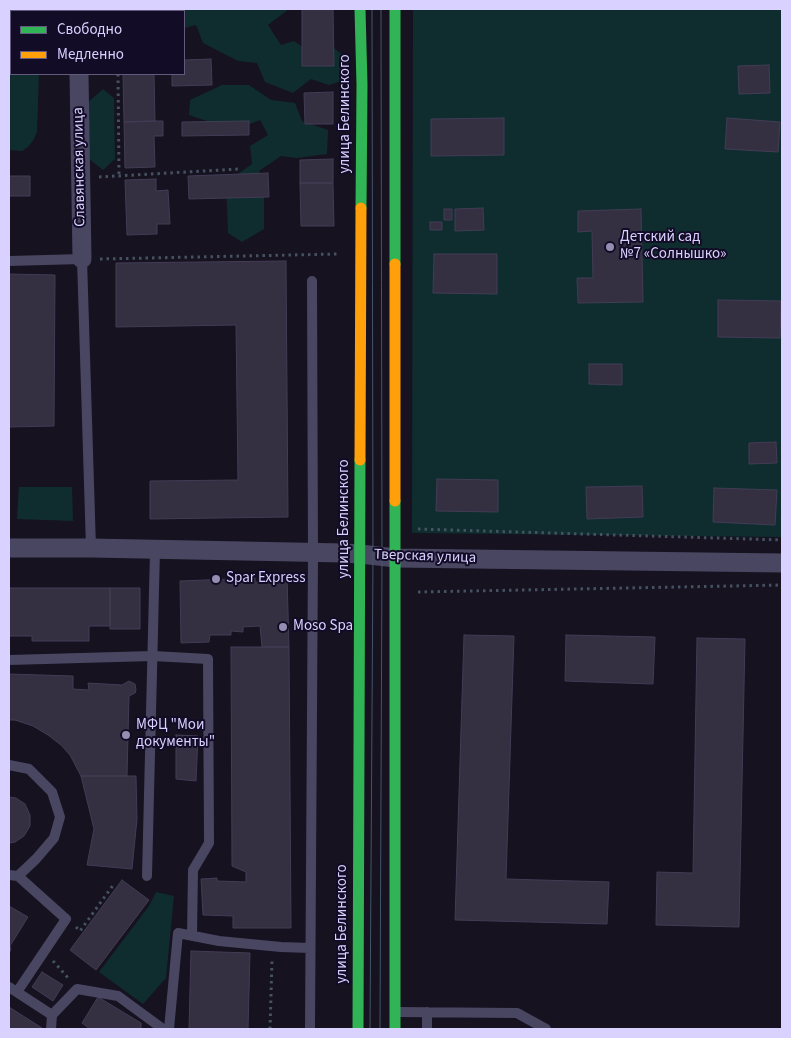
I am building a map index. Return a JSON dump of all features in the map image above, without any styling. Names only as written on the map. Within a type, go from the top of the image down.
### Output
[{"type":"main road","name":"улица Белинского","points":[[358,1029],[362,105],[360,9]]},
{"type":"main road","points":[[395,9],[395,1029]]},
{"type":"street","name":"Славянская улица","points":[[79,75],[82,259]]},
{"type":"street","name":"Тверская улица","points":[[9,548],[360,554],[396,558],[782,564]]},
{"type":"lane","points":[[9,261],[82,259],[91,548]]},
{"type":"lane","points":[[310,1029],[313,553],[312,280]]},
{"type":"lane","points":[[147,876],[155,550]]},
{"type":"lane","points":[[9,660],[153,656],[208,660],[209,843],[193,870],[192,936]]},
{"type":"lane","points":[[9,765],[29,770],[52,792],[60,817],[54,838],[36,859],[13,875],[66,919],[45,951],[13,990],[52,1015]]},
{"type":"lane","points":[[169,1029],[178,933],[220,941],[310,948]]},
{"type":"lane","points":[[51,1029],[52,1015],[77,989],[118,996],[163,1029]]},
{"type":"lane","points":[[395,1012],[517,1013],[546,1029]]},
{"type":"lane","points":[[427,1012],[427,1029]]},
{"type":"path","points":[[118,75],[119,176]]},
{"type":"path","points":[[80,178],[238,169]]},
{"type":"path","points":[[82,259],[338,254]]},
{"type":"path","points":[[409,529],[782,540]]},
{"type":"path","points":[[410,592],[782,584]]},
{"type":"path","points":[[66,919],[80,930],[114,884]]},
{"type":"path","points":[[270,1029],[272,946]]},
{"type":"path","points":[[45,951],[77,989]]},
{"type":"green space","points":[[9,9],[40,9],[10,10],[10,75],[39,75],[37,131],[34,139],[22,151],[9,150]]},
{"type":"green space","points":[[157,9],[289,9],[268,25],[281,45],[294,41],[309,51],[326,42],[349,60],[347,79],[329,85],[311,79],[293,93],[265,82],[257,63],[238,61],[203,43],[196,25],[185,28],[185,10]]},
{"type":"green space","points":[[413,9],[782,9],[782,537],[412,533]]},
{"type":"green space","points":[[222,85],[249,85],[271,100],[295,103],[302,121],[328,130],[327,154],[297,158],[281,156],[259,171],[264,187],[264,229],[242,242],[228,233],[225,183],[252,164],[250,146],[268,135],[260,120],[234,130],[189,115],[190,100]]},
{"type":"green space","points":[[103,89],[114,98],[115,159],[103,170],[88,158],[86,104]]},
{"type":"green space","points":[[19,487],[72,487],[73,521],[17,519]]},
{"type":"green space","points":[[156,892],[174,896],[166,978],[143,1004],[99,972],[149,906]]},
{"type":"building","points":[[122,9],[163,9],[163,10]]},
{"type":"building","points":[[302,9],[333,9],[334,66],[302,66]]},
{"type":"building","points":[[211,59],[212,85],[172,86],[172,75],[185,75],[185,60]]},
{"type":"building","points":[[769,65],[770,93],[739,94],[738,66]]},
{"type":"building","points":[[123,75],[154,75],[155,121],[124,122]]},
{"type":"building","points":[[333,92],[333,124],[305,124],[304,93]]},
{"type":"building","points":[[504,118],[504,155],[431,156],[431,119]]},
{"type":"building","points":[[727,118],[780,122],[778,152],[725,149]]},
{"type":"building","points":[[163,121],[163,136],[154,136],[155,167],[125,168],[124,122]]},
{"type":"building","points":[[249,121],[249,135],[182,136],[182,122]]},
{"type":"building","points":[[333,159],[333,183],[300,183],[300,160]]},
{"type":"building","points":[[268,173],[269,197],[189,199],[188,176]]},
{"type":"building","points":[[9,176],[30,176],[30,196],[9,196]]},
{"type":"building","points":[[156,179],[156,191],[168,190],[170,224],[157,224],[157,234],[127,235],[125,180]]},
{"type":"building","points":[[300,183],[333,183],[334,226],[301,226]]},
{"type":"building","points":[[483,208],[484,230],[455,231],[455,209]]},
{"type":"building","points":[[444,209],[452,209],[452,220],[444,220]]},
{"type":"building","points":[[641,209],[643,302],[578,303],[577,278],[593,278],[592,231],[578,232],[578,211]]},
{"type":"building","points":[[430,222],[442,222],[442,230],[430,230]]},
{"type":"building","points":[[434,254],[497,254],[497,294],[433,293]]},
{"type":"building","points":[[286,261],[288,517],[150,519],[150,481],[238,480],[236,325],[116,327],[116,263]]},
{"type":"building","points":[[9,274],[55,275],[54,426],[9,427]]},
{"type":"building","points":[[718,300],[781,301],[780,338],[718,337]]},
{"type":"building","points":[[589,364],[622,364],[622,385],[589,384]]},
{"type":"building","points":[[776,442],[777,463],[749,464],[749,443]]},
{"type":"building","points":[[437,479],[498,480],[498,512],[436,511]]},
{"type":"building","points":[[642,486],[643,517],[587,519],[586,487]]},
{"type":"building","points":[[714,488],[777,490],[775,525],[713,522]]},
{"type":"building","points":[[263,576],[287,576],[289,647],[262,647],[260,626],[243,627],[243,632],[231,631],[231,635],[210,635],[209,642],[181,643],[180,581],[255,578],[255,582],[263,582]]},
{"type":"building","points":[[9,588],[110,588],[110,626],[89,626],[89,641],[32,641],[32,636],[9,636]]},
{"type":"building","points":[[110,588],[140,588],[140,629],[110,629]]},
{"type":"building","points":[[464,635],[514,636],[506,879],[609,882],[607,924],[455,920]]},
{"type":"building","points":[[566,635],[655,637],[653,684],[565,681]]},
{"type":"building","points":[[697,638],[745,639],[739,927],[656,925],[657,872],[693,873]]},
{"type":"building","points":[[231,647],[289,647],[291,928],[233,928],[233,916],[203,915],[201,879],[217,878],[217,881],[246,882],[246,872],[232,866]]},
{"type":"building","points":[[9,674],[73,676],[73,689],[89,690],[88,683],[122,685],[129,681],[135,684],[135,693],[129,696],[127,776],[81,776],[70,755],[61,745],[33,726],[9,720]]},
{"type":"building","points":[[176,735],[198,736],[196,781],[176,779]]},
{"type":"building","points":[[81,776],[136,776],[137,819],[132,869],[87,865],[94,829]]},
{"type":"building","points":[[9,797],[16,798],[25,804],[30,815],[30,826],[24,836],[11,843],[9,842]]},
{"type":"building","points":[[122,880],[149,900],[96,970],[70,950]]},
{"type":"building","points":[[9,906],[28,917],[10,946],[9,954]]},
{"type":"building","points":[[191,951],[250,953],[248,1029],[189,1029]]},
{"type":"building","points":[[42,972],[63,985],[53,1001],[32,987]]},
{"type":"building","points":[[98,997],[141,1023],[141,1029],[90,1029],[82,1023]]},
{"type":"building","points":[[9,1007],[42,1028],[9,1029]]},
{"type":"tram line","points":[[370,1029],[373,555],[372,9]]},
{"type":"tram line","points":[[380,1029],[382,556],[381,9]]},
{"type":"traffic: fast","points":[[360,9],[362,85],[361,208]]},
{"type":"traffic: fast","points":[[395,9],[395,264]]},
{"type":"traffic: fast","points":[[358,1029],[360,460]]},
{"type":"traffic: fast","points":[[395,501],[395,1029]]},
{"type":"traffic: slow","points":[[360,460],[361,208]]},
{"type":"traffic: slow","points":[[395,264],[395,501]]},
{"type":"place","name":"Детский сад №7 «Солнышко»","points":[[610,247]]},
{"type":"place","name":"Spar Express","points":[[216,579]]},
{"type":"place","name":"Moso Spa","points":[[283,627]]},
{"type":"place","name":"МФЦ \"Мои документы\"","points":[[126,735]]}]
